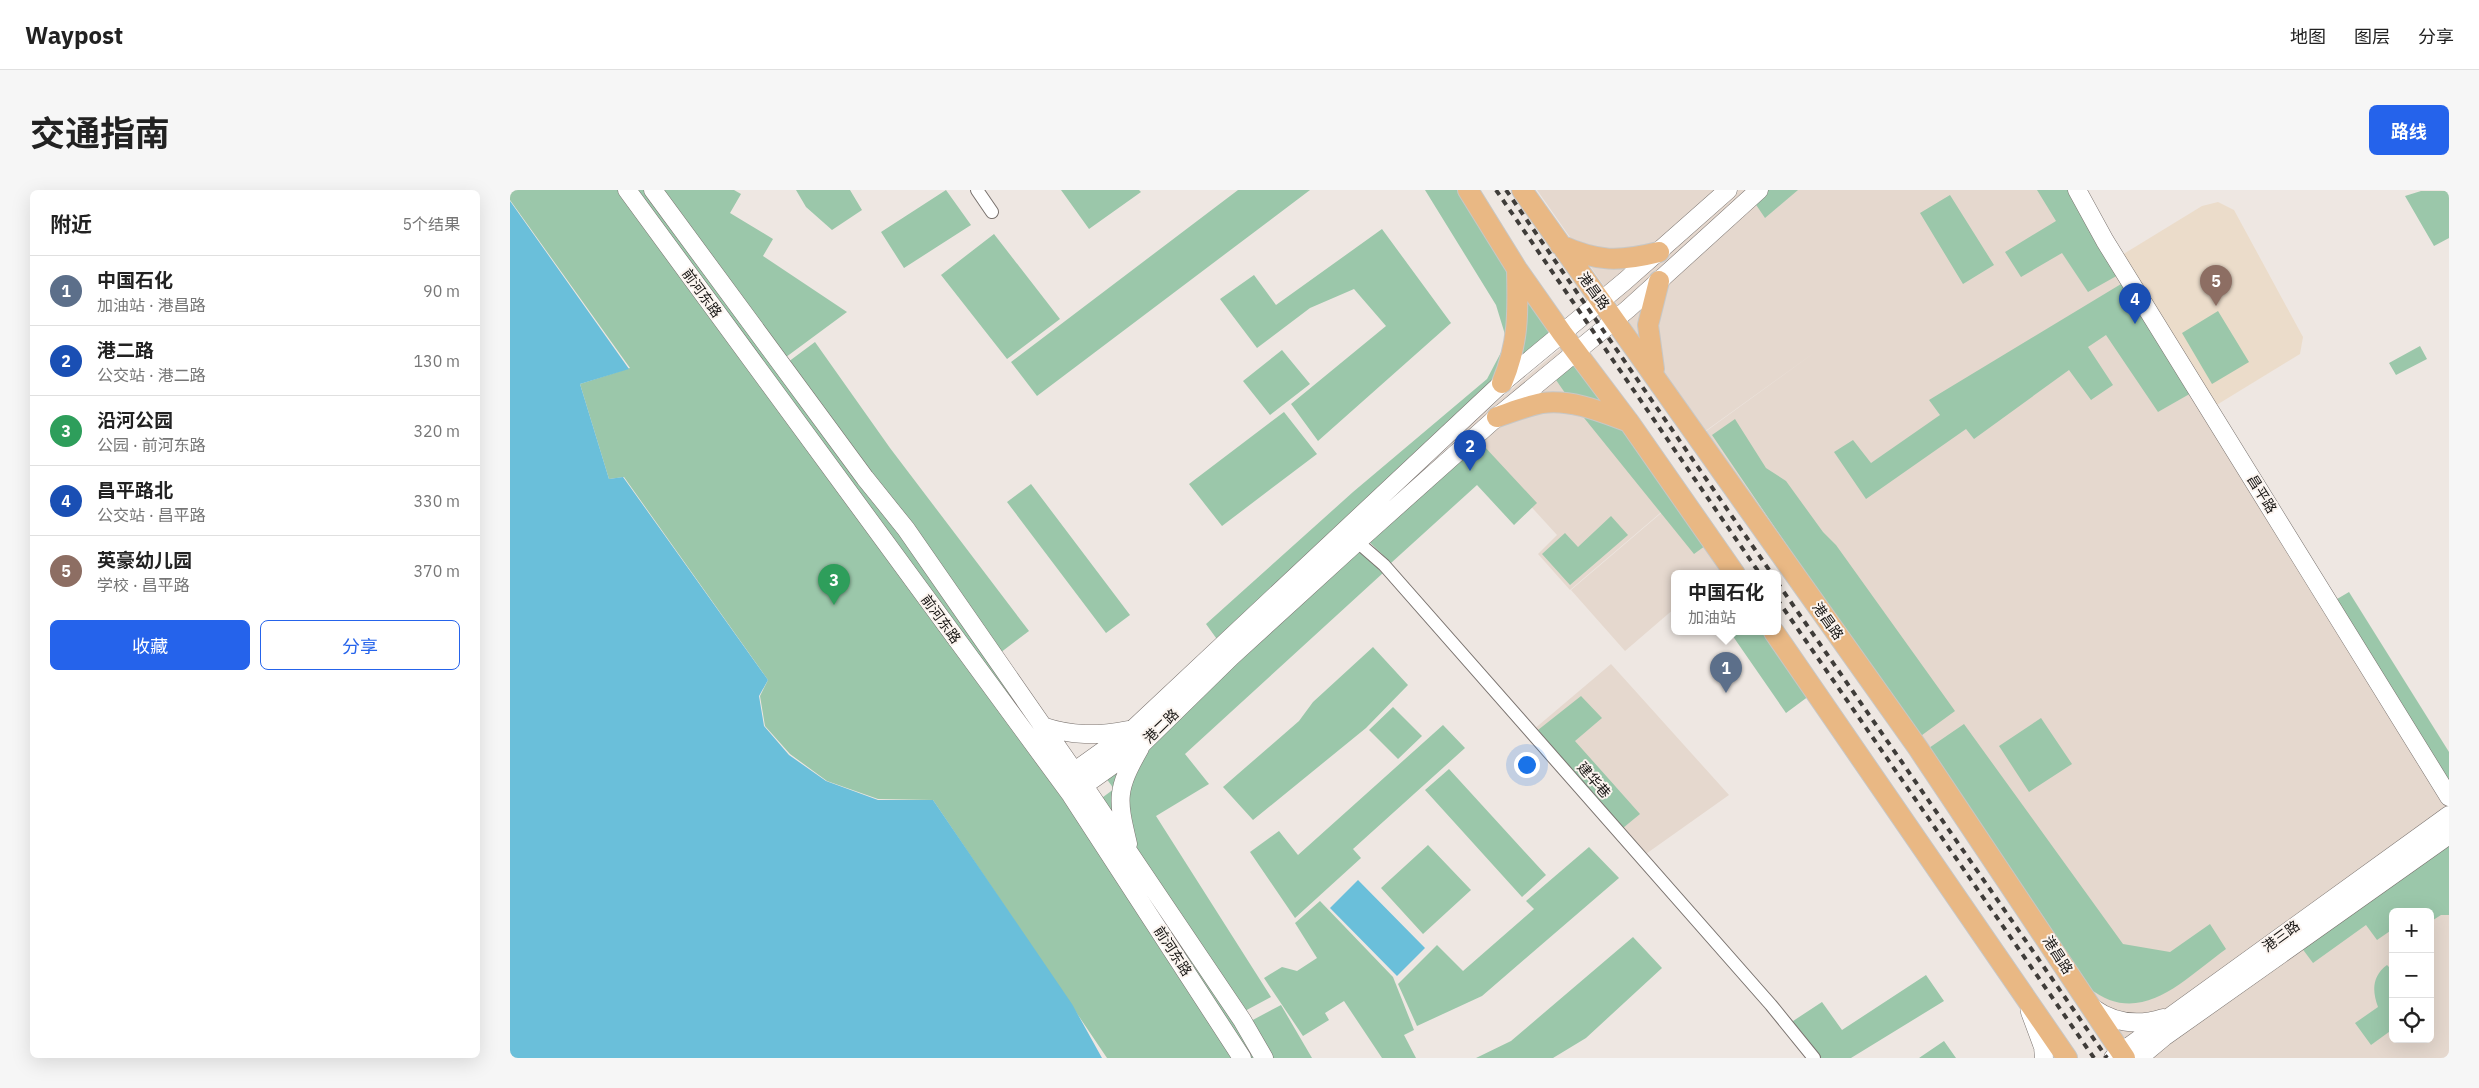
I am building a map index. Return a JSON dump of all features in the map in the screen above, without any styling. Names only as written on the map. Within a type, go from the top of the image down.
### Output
[{"type":"main road","name":"前河东路","points":[[627,190],[1072,783],[1130,854],[1242,1020],[1264,1058]]},
{"type":"main road","name":"前河东路","points":[[653,190],[859,471],[906,529],[1042,726],[1072,783],[1242,1058]]},
{"type":"main road","points":[[1468,190],[1517,268],[1562,333],[1629,422],[1732,570]]},
{"type":"main road","name":"港昌路","points":[[1522,190],[1918,748],[2125,1056]]},
{"type":"main road","name":"港二路","points":[[1072,783],[1132,730],[1344,529],[1502,383],[1659,252],[1728,190]]},
{"type":"main road","name":"港二路","points":[[1072,783],[1142,744],[1232,656],[1357,542],[1497,417],[1659,282],[1759,190]]},
{"type":"main road","name":"昌平路","points":[[2077,190],[2105,241],[2449,797]]},
{"type":"main road","points":[[1560,245],[1581,255],[1614,260],[1629,259],[1659,252]]},
{"type":"main road","points":[[1502,383],[1514,347],[1518,326],[1517,268]]},
{"type":"main road","points":[[1655,376],[1648,325],[1659,282]]},
{"type":"main road","points":[[1497,417],[1528,406],[1558,403],[1593,409],[1629,422]]},
{"type":"main road","points":[[1776,635],[2067,1058]]},
{"type":"main road","points":[[1042,726],[1080,735],[1097,735],[1132,730]]},
{"type":"main road","points":[[1130,854],[1120,812],[1120,787],[1142,744]]},
{"type":"main road","name":"港三路","points":[[2125,1056],[2177,1012],[2449,814]]},
{"type":"main road","points":[[2125,1056],[2164,1038],[2449,835]]},
{"type":"main road","points":[[2025,997],[2043,1047],[2044,1058]]},
{"type":"main road","points":[[2093,1008],[2114,1020],[2139,1023],[2159,1019],[2177,1012]]},
{"type":"street","points":[[977,190],[992,212]]},
{"type":"street","name":"建华巷","points":[[1344,529],[1384,565],[1771,1005],[1814,1058]]},
{"type":"shaded area","points":[[1537,190],[1736,190],[1614,300]]},
{"type":"shaded area","points":[[1739,190],[2077,190],[2449,799],[2449,813],[2122,1050],[1705,432],[1818,350],[1704,432],[1615,301]]},
{"type":"shaded area","points":[[2218,202],[2234,210],[2303,337],[2300,354],[2210,409],[2117,258],[2202,206]]},
{"type":"shaded area","points":[[1567,343],[1679,497],[1570,590],[1538,554],[1557,535],[1462,431]]},
{"type":"shaded area","points":[[1680,497],[1726,564],[1719,570],[1671,570],[1671,611],[1625,651],[1571,590]]},
{"type":"shaded area","points":[[1611,664],[1729,795],[1643,856],[1533,730]]},
{"type":"shaded area","points":[[2449,837],[2449,1058],[2141,1058]]},
{"type":"green space","points":[[510,190],[651,190],[902,530],[1261,1058],[1107,1058],[933,800],[878,799],[827,781],[790,754],[765,726],[760,696],[768,680],[624,477],[609,479],[580,384],[630,368],[510,200]]},
{"type":"green space","points":[[658,190],[734,190],[741,194],[730,213],[773,239],[763,256],[847,312],[782,360]]},
{"type":"green space","points":[[796,190],[850,190],[862,210],[832,230],[806,207]]},
{"type":"green space","points":[[946,190],[971,225],[904,268],[881,232]]},
{"type":"green space","points":[[1061,190],[1139,190],[1141,192],[1089,229]]},
{"type":"green space","points":[[1238,190],[1310,190],[1037,396],[1011,362]]},
{"type":"green space","points":[[1425,190],[1466,190],[1566,340],[1346,528],[1219,642],[1206,624],[1353,492],[1487,379],[1507,341],[1496,305]]},
{"type":"green space","points":[[1746,190],[1798,190],[1765,218]]},
{"type":"green space","points":[[2037,190],[2073,190],[2120,274],[2088,292],[2062,253],[2021,277],[2005,252],[2056,221]]},
{"type":"green space","points":[[2421,191],[2449,191],[2449,238],[2434,246],[2405,196]]},
{"type":"green space","points":[[1950,195],[1994,265],[1963,284],[1920,213]]},
{"type":"green space","points":[[1382,229],[1451,323],[1318,441],[1291,404],[1386,326],[1354,289],[1310,308],[1257,348],[1220,299],[1254,275],[1276,305]]},
{"type":"green space","points":[[994,234],[1060,319],[1007,359],[941,275]]},
{"type":"green space","points":[[2126,281],[2193,392],[2158,412],[2106,335],[2088,347],[2113,385],[2091,400],[2069,370],[1974,439],[1966,429],[1866,499],[1834,452],[1853,440],[1871,463],[1940,415],[1929,400]]},
{"type":"green space","points":[[2218,311],[2249,362],[2212,384],[2182,333]]},
{"type":"green space","points":[[815,342],[890,448],[1029,631],[996,656],[784,365]]},
{"type":"green space","points":[[2420,346],[2427,359],[2396,375],[2389,363]]},
{"type":"green space","points":[[1282,350],[1310,384],[1270,415],[1243,381]]},
{"type":"green space","points":[[1571,351],[1709,543],[1694,554],[1572,403],[1547,367]]},
{"type":"green space","points":[[1284,412],[1317,454],[1222,526],[1189,484]]},
{"type":"green space","points":[[1735,419],[1766,468],[1786,481],[1823,532],[1836,545],[1955,711],[1918,738],[1712,435]]},
{"type":"green space","points":[[1470,431],[1537,503],[1514,525],[1477,485],[1391,563],[1357,530]]},
{"type":"green space","points":[[1031,484],[1130,615],[1106,633],[1007,502]]},
{"type":"green space","points":[[1611,516],[1628,535],[1570,585],[1542,554],[1565,533],[1578,547]]},
{"type":"green space","points":[[1346,536],[1383,573],[1185,754],[1209,784],[1156,816],[1271,997],[1243,1012],[1099,800],[1114,789],[1095,763]]},
{"type":"green space","points":[[2349,592],[2449,752],[2449,789],[2332,602]]},
{"type":"green space","points":[[1732,635],[1772,635],[1813,693],[1786,713]]},
{"type":"green space","points":[[1373,647],[1408,685],[1366,728],[1253,820],[1223,787],[1299,721],[1313,702]]},
{"type":"green space","points":[[1581,696],[1602,718],[1575,741],[1640,814],[1623,828],[1538,730]]},
{"type":"green space","points":[[1393,707],[1422,736],[1398,759],[1369,730]]},
{"type":"green space","points":[[2041,718],[2072,764],[2029,792],[1999,746]]},
{"type":"green space","points":[[1964,724],[2123,944],[2170,952],[2210,924],[2226,949],[2178,985],[2144,1002],[2126,1003],[2108,999],[2089,988],[1926,750]]},
{"type":"green space","points":[[1443,725],[1465,748],[1353,849],[1361,858],[1295,918],[1250,852],[1279,831],[1298,855]]},
{"type":"green space","points":[[1449,769],[1546,875],[1522,897],[1425,790]]},
{"type":"green space","points":[[2449,840],[2449,915],[2441,915],[2434,919],[2434,908],[2389,908],[2389,932],[2377,940],[2366,925],[2313,963],[2301,947]]},
{"type":"green space","points":[[1428,845],[1471,890],[1423,934],[1381,888]]},
{"type":"green space","points":[[1589,847],[1619,878],[1482,996],[1417,1026],[1398,984],[1437,945],[1463,971],[1534,909],[1526,901]]},
{"type":"green space","points":[[1320,901],[1393,977],[1414,1030],[1404,1035],[1416,1058],[1382,1058],[1344,1001],[1325,1013],[1329,1020],[1303,1036],[1264,978],[1282,967],[1297,971],[1317,958],[1295,923]]},
{"type":"green space","points":[[1633,937],[1662,968],[1586,1038],[1553,1058],[1476,1058],[1511,1041]]},
{"type":"green space","points":[[2387,965],[2389,967],[2389,1032],[2371,1045],[2355,1023],[2378,1007],[2374,990],[2376,979]]},
{"type":"green space","points":[[1926,975],[1944,1001],[1851,1058],[1818,1058],[1790,1023],[1822,1002],[1842,1030]]},
{"type":"green space","points":[[1281,1005],[1312,1058],[1270,1058],[1249,1022]]},
{"type":"green space","points":[[1944,1041],[1956,1058],[1919,1058]]},
{"type":"water","points":[[510,201],[629,369],[580,384],[609,479],[623,477],[768,680],[759,696],[764,726],[789,755],[826,781],[878,800],[933,800],[1072,1004],[1102,1058],[510,1058]]},
{"type":"water","points":[[1358,880],[1425,948],[1397,976],[1330,908]]},
{"type":"railway","points":[[1496,190],[1757,570]]},
{"type":"railway","points":[[1506,190],[1769,570]]},
{"type":"railway","points":[[1781,588],[2107,1058]]},
{"type":"railway","points":[[1781,605],[2094,1058]]},
{"type":"place","name":"英豪幼儿园","points":[[2216,306]]},
{"type":"place","name":"昌平路北","points":[[2135,324]]},
{"type":"place","name":"港二路","points":[[1470,471]]},
{"type":"place","name":"沿河公园","points":[[834,605]]},
{"type":"place","name":"中国石化","points":[[1726,693]]}]
